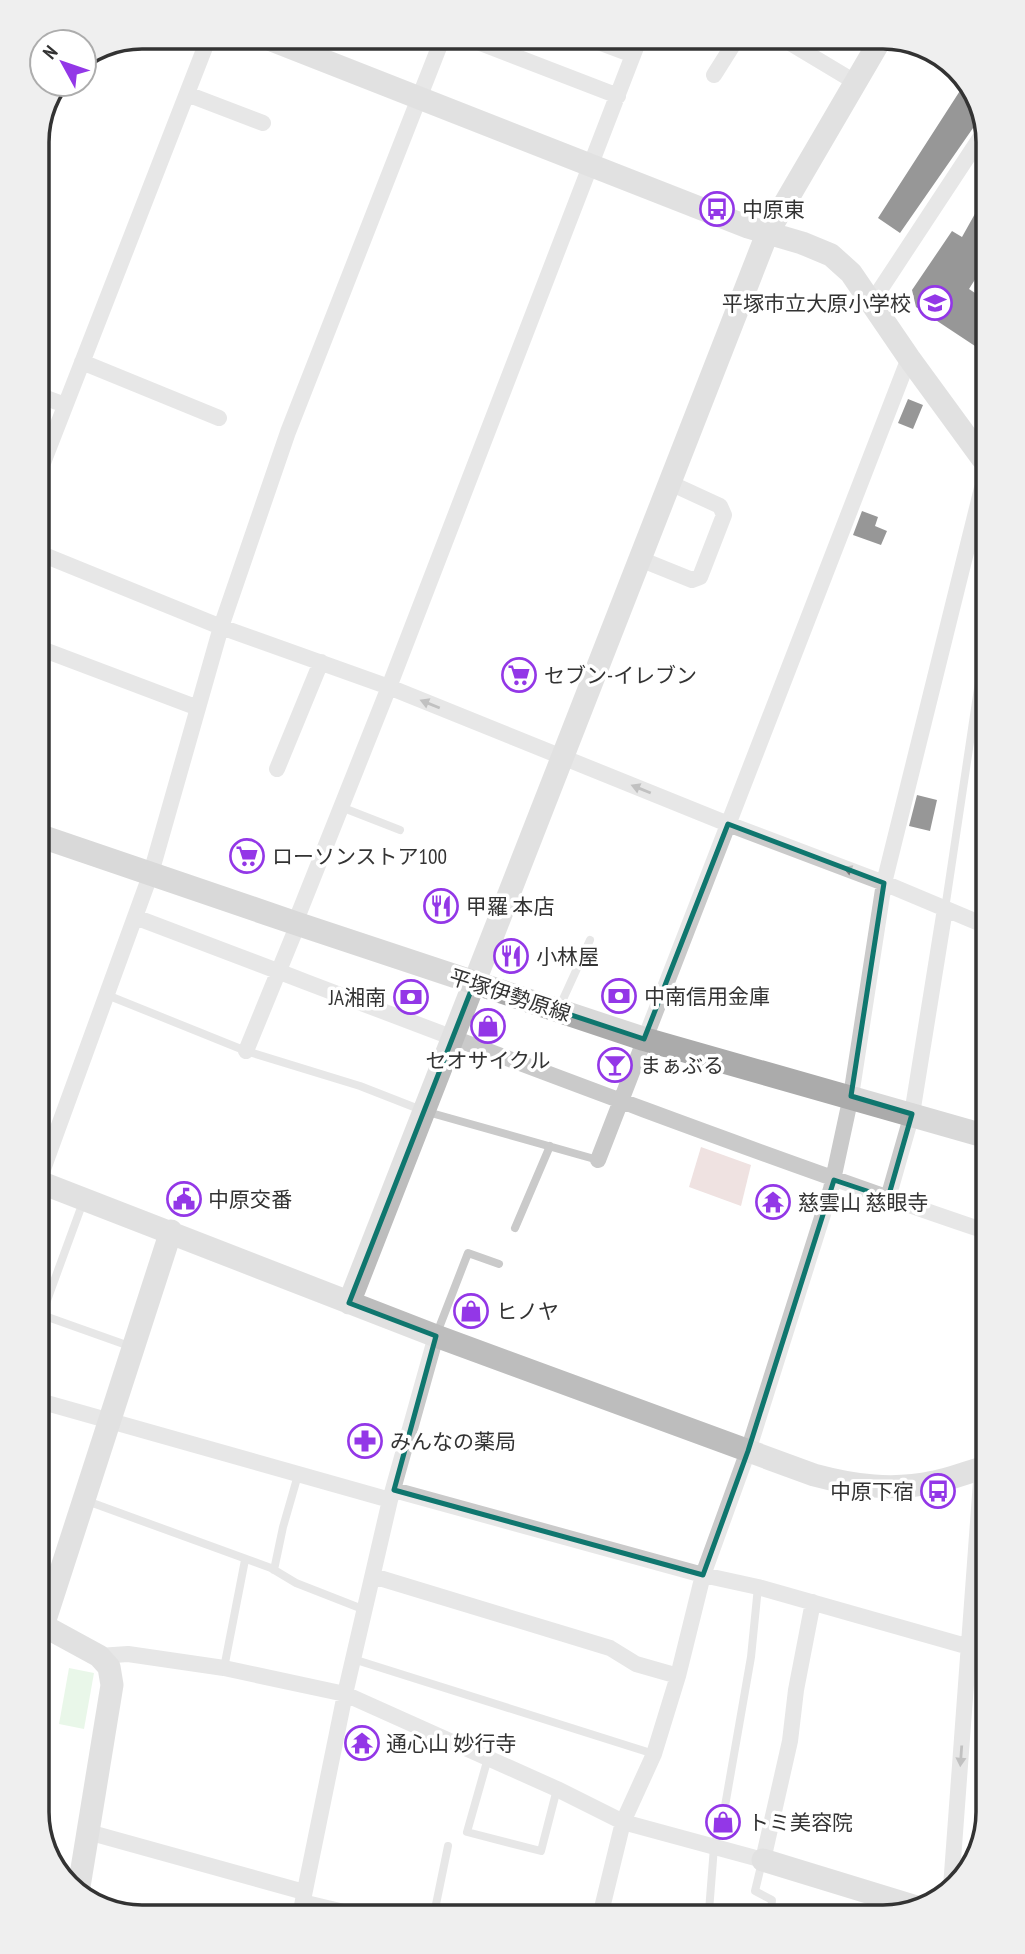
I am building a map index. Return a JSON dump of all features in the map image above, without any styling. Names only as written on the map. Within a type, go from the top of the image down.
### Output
[{"type":"main road","name":"平塚伊勢原線","points":[[49,839],[644,1039],[976,1133]]},
{"type":"street","points":[[49,445],[204,49]]},
{"type":"street","points":[[295,49],[590,166],[767,234],[802,243],[831,255],[851,273],[976,450]]},
{"type":"street","points":[[49,1153],[151,873],[221,627],[288,432],[438,49]]},
{"type":"street","points":[[496,49],[618,96]]},
{"type":"street","points":[[618,49],[634,55]]},
{"type":"street","points":[[246,1051],[636,49]]},
{"type":"street","points":[[714,75],[730,49]]},
{"type":"street","points":[[800,49],[855,82]]},
{"type":"street","points":[[349,1303],[767,234],[875,49]]},
{"type":"street","points":[[187,94],[263,123]]},
{"type":"street","points":[[872,302],[976,144]]},
{"type":"street","points":[[598,1160],[909,358]]},
{"type":"street","points":[[82,362],[219,418]]},
{"type":"street","points":[[49,399],[65,405]]},
{"type":"street","points":[[640,559],[692,580],[700,577],[724,515],[720,506],[670,483]]},
{"type":"street","points":[[603,1905],[623,1822],[654,1754],[678,1676],[703,1575],[748,1451],[831,1189],[851,1096],[884,883],[976,512]]},
{"type":"street","points":[[49,557],[221,627],[389,687],[976,922]]},
{"type":"street","points":[[49,652],[198,708]]},
{"type":"street","points":[[277,769],[321,662]]},
{"type":"street","points":[[888,1198],[912,1114],[945,909]]},
{"type":"street","points":[[135,917],[620,1102],[976,1228]]},
{"type":"street","points":[[49,1186],[436,1336],[814,1475],[867,1486],[896,1488],[936,1482],[976,1465]]},
{"type":"street","points":[[49,1609],[171,1231]]},
{"type":"street","points":[[302,1905],[353,1659],[392,1495],[436,1336]]},
{"type":"street","points":[[49,1404],[298,1475],[392,1495],[758,1587],[976,1648]]},
{"type":"street","points":[[952,1874],[976,1565]]},
{"type":"street","points":[[373,1576],[610,1648],[636,1664],[678,1676]]},
{"type":"street","points":[[763,1860],[790,1741],[796,1690],[813,1602]]},
{"type":"street","points":[[49,1628],[99,1656],[109,1667],[113,1685],[80,1881]]},
{"type":"street","points":[[99,1656],[128,1654],[224,1668],[345,1694],[557,1789],[623,1822],[763,1860],[902,1903]]},
{"type":"street","points":[[88,1832],[303,1895]]},
{"type":"lane","points":[[945,909],[976,702]]},
{"type":"lane","points":[[341,807],[400,830]]},
{"type":"lane","points":[[558,1011],[590,940]]},
{"type":"lane","points":[[107,995],[246,1051],[360,1086],[424,1111],[598,1160]]},
{"type":"lane","points":[[515,1227],[550,1146]]},
{"type":"lane","points":[[49,1296],[84,1199]]},
{"type":"lane","points":[[436,1336],[468,1253],[499,1264]]},
{"type":"lane","points":[[49,1317],[134,1347]]},
{"type":"lane","points":[[274,1570],[298,1475]]},
{"type":"lane","points":[[84,1500],[274,1570],[296,1583],[365,1609]]},
{"type":"lane","points":[[224,1668],[246,1560]]},
{"type":"lane","points":[[709,1905],[714,1847],[725,1806],[751,1657],[758,1587]]},
{"type":"lane","points":[[353,1659],[654,1754]]},
{"type":"lane","points":[[488,1758],[467,1832],[541,1851],[557,1789]]},
{"type":"lane","points":[[436,1905],[448,1846]]},
{"type":"lane","points":[[763,1860],[755,1891],[772,1900],[772,1905]]},
{"type":"lane","points":[[303,1895],[338,1905]]},
{"type":"highlighted area","points":[[728,824],[884,883],[851,1096],[912,1114],[888,1198],[834,1180],[748,1451],[703,1575],[394,1490],[436,1336],[349,1303],[474,983],[644,1039]]},
{"type":"shaded area","points":[[701,1147],[751,1165],[741,1206],[689,1187]]},
{"type":"shaded area","points":[[69,1668],[94,1673],[84,1729],[59,1724]]},
{"type":"building","points":[[960,90],[969,106],[974,126],[900,233],[878,218]]},
{"type":"building","points":[[976,212],[976,278],[969,289],[976,294],[976,347],[916,307],[912,290],[952,231],[962,237]]},
{"type":"building","points":[[908,399],[923,405],[913,429],[898,423]]},
{"type":"building","points":[[862,511],[878,517],[875,526],[887,531],[881,545],[853,535]]},
{"type":"building","points":[[917,795],[937,800],[930,831],[909,826]]},
{"type":"building","name":"みんなの薬局","points":[[357,1430],[378,1438],[372,1452],[351,1443]]},
{"type":"place","name":"中原東","points":[[717,209]]},
{"type":"place","name":"平塚市立大原小学校","points":[[935,303]]},
{"type":"place","name":"セブン-イレブン","points":[[519,675]]},
{"type":"place","name":"ローソンストア100","points":[[247,856]]},
{"type":"place","name":"甲羅 本店","points":[[441,906]]},
{"type":"place","name":"小林屋","points":[[511,956]]},
{"type":"place","name":"中南信用金庫","points":[[619,996]]},
{"type":"place","name":"JA湘南","points":[[411,997]]},
{"type":"place","name":"セオサイクル","points":[[488,1026]]},
{"type":"place","name":"まぁぶる","points":[[615,1065]]},
{"type":"place","name":"中原交番","points":[[184,1199]]},
{"type":"place","name":"慈雲山 慈眼寺","points":[[773,1202]]},
{"type":"place","name":"ヒノヤ","points":[[471,1311]]},
{"type":"place","name":"みんなの薬局","points":[[365,1441]]},
{"type":"place","name":"中原下宿","points":[[938,1491]]},
{"type":"place","name":"通心山 妙行寺","points":[[362,1743]]},
{"type":"place","name":"トミ美容院","points":[[723,1822]]}]
